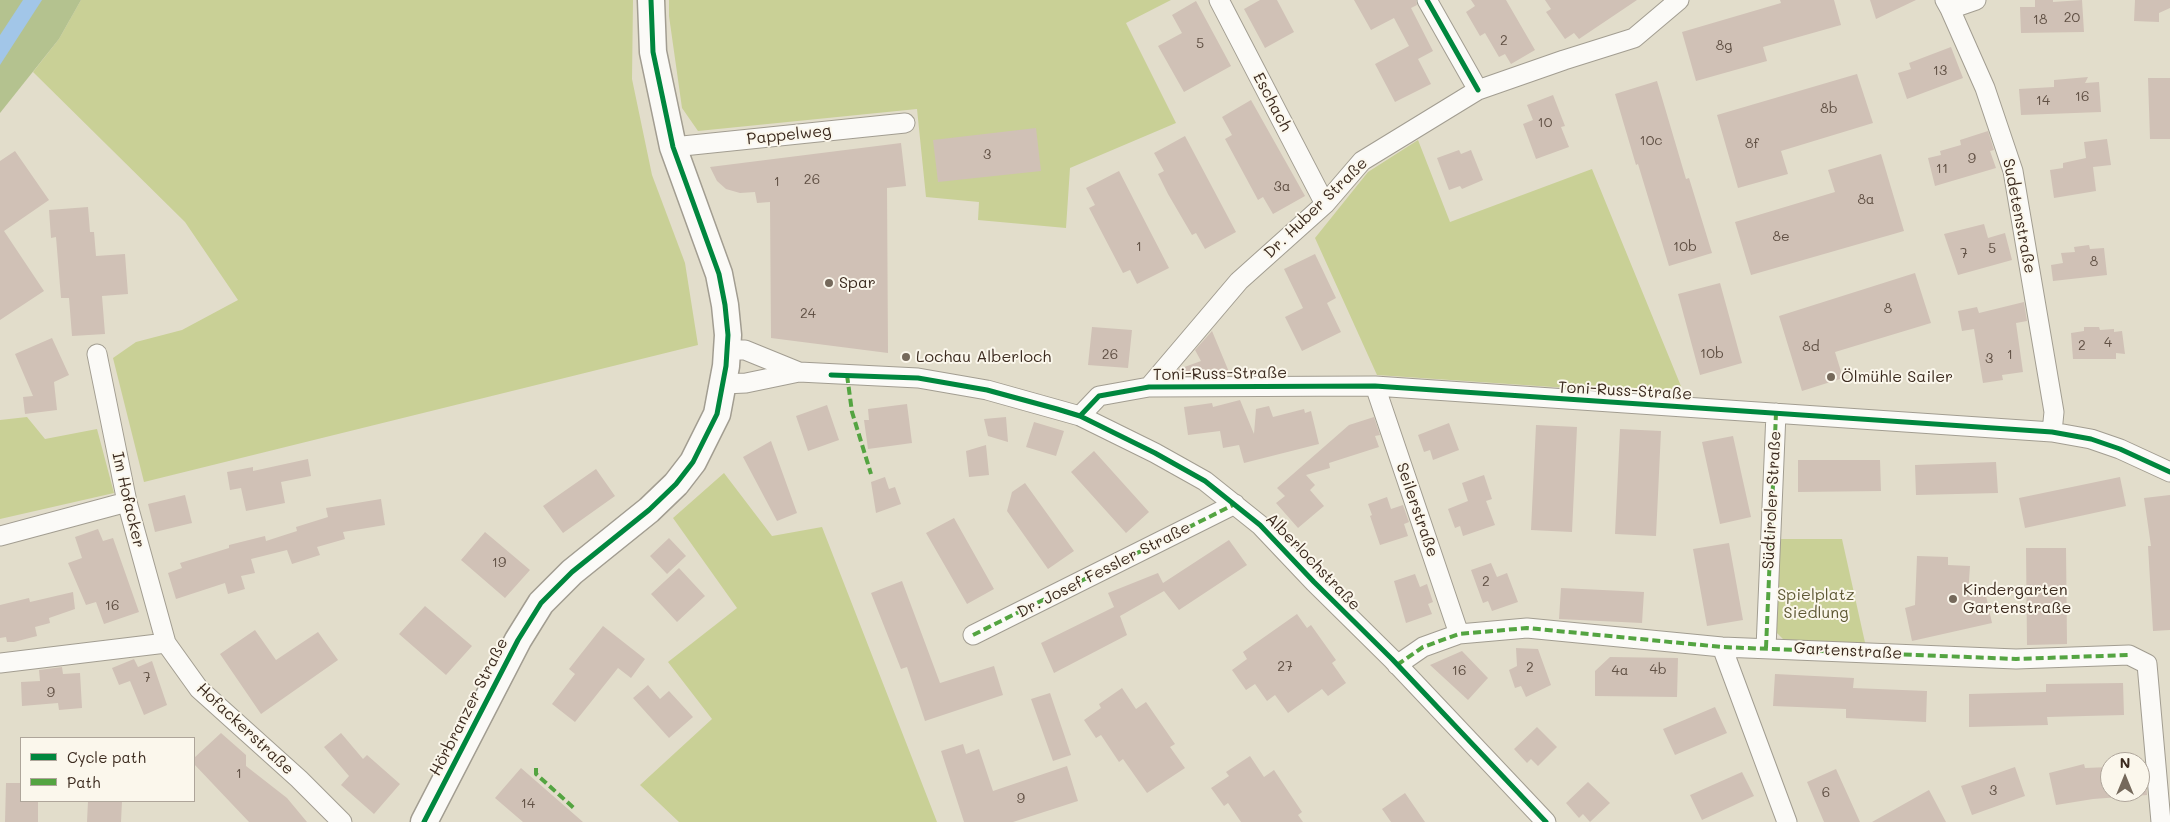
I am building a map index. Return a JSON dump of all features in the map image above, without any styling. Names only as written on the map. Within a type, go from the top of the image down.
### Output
[{"type":"street","name":"Hörbranzer Straße","points":[[424,822],[518,640],[542,603],[572,572],[650,510],[676,484],[693,462],[708,436],[717,414],[724,384],[727,350],[728,335],[725,305],[719,274],[673,148],[653,52],[651,0]]},
{"type":"street","name":"Eschach","points":[[1219,0],[1325,204]]},
{"type":"street","points":[[1427,0],[1478,90]]},
{"type":"street","name":"Dr. Huber Straße","points":[[1149,386],[1239,281],[1325,204],[1362,161],[1478,90],[1634,38],[1679,0]]},
{"type":"street","points":[[1948,5],[1976,0]]},
{"type":"street","name":"Sudetenstraße","points":[[1948,5],[1985,88],[2013,171],[2054,412],[2052,432]]},
{"type":"street","name":"Pappelweg","points":[[673,148],[905,123]]},
{"type":"street","name":"Alberlochstraße","points":[[727,350],[745,350],[799,372]]},
{"type":"street","name":"Im Hofacker","points":[[96,354],[127,502],[166,643]]},
{"type":"street","name":"Alberlochstraße","points":[[724,384],[746,383],[799,372],[918,378],[987,390],[1080,416],[1173,463],[1205,482],[1236,504],[1260,525],[1397,665],[1546,822]]},
{"type":"street","name":"Toni-Russ-Straße","points":[[1080,416],[1099,396],[1149,386],[1374,386],[2052,432],[2091,439],[2120,449],[2170,472]]},
{"type":"street","name":"Seilerstraße","points":[[1374,386],[1459,634]]},
{"type":"street","name":"Südtiroler Straße","points":[[1766,648],[1776,413]]},
{"type":"street","points":[[0,536],[127,502]]},
{"type":"street","name":"Dr. Josef Fessler Straße","points":[[973,635],[1236,504]]},
{"type":"street","name":"Gartenstraße","points":[[1397,665],[1423,647],[1459,634],[1527,628],[1722,647],[2016,659],[2129,655],[2147,664],[2161,822]]},
{"type":"street","points":[[0,663],[166,643]]},
{"type":"street","name":"Hofackerstraße","points":[[166,643],[199,689],[299,779],[342,822]]},
{"type":"street","points":[[1722,647],[1786,822]]},
{"type":"green space","points":[[0,0],[81,0],[59,39],[0,113]]},
{"type":"green space","points":[[81,0],[633,0],[632,79],[652,175],[685,263],[698,345],[144,482],[113,358],[136,342],[182,330],[238,300],[185,222],[33,72],[59,39]]},
{"type":"green space","points":[[669,0],[1171,0],[1126,23],[1176,123],[1070,168],[1066,228],[978,220],[979,202],[926,197],[917,109],[698,131],[682,108],[669,16]]},
{"type":"green space","points":[[1418,140],[1450,222],[1592,169],[1685,396],[1377,375],[1315,238],[1368,172]]},
{"type":"green space","points":[[27,417],[45,439],[97,429],[114,493],[0,519],[0,420]]},
{"type":"green space","points":[[724,473],[772,536],[822,527],[937,822],[679,822],[640,785],[712,719],[668,662],[737,608],[673,518]]},
{"type":"green space","name":"Spielplatz Siedlung","points":[[1780,539],[1842,539],[1866,647],[1786,642],[1776,632]]},
{"type":"water","points":[[23,0],[42,0],[0,65],[0,35]]},
{"type":"building","points":[[1260,0],[1277,0],[1294,32],[1265,48],[1244,9]]},
{"type":"building","points":[[1354,0],[1416,0],[1417,5],[1411,8],[1433,51],[1418,59],[1431,84],[1395,102],[1375,64],[1409,46],[1394,18],[1371,30]]},
{"type":"building","points":[[1471,0],[1506,0],[1535,50],[1511,64],[1505,54],[1499,57],[1485,33],[1480,36],[1466,12],[1475,6]]},
{"type":"building","points":[[1545,0],[1637,0],[1579,39],[1574,33],[1565,39],[1546,12],[1551,9]]},
{"type":"building","points":[[1780,0],[1834,0],[1841,25],[1763,47],[1767,61],[1696,81],[1682,32],[1781,3]]},
{"type":"building","points":[[1870,0],[1916,0],[1876,19]]},
{"type":"building","points":[[2035,0],[2053,0],[2053,2],[2082,0],[2084,32],[2021,33],[2020,7],[2035,7]]},
{"type":"building","points":[[2135,0],[2170,0],[2170,8],[2159,13],[2159,22],[2134,21]]},
{"type":"building","points":[[1196,1],[1231,66],[1184,92],[1158,46],[1182,33],[1172,15]]},
{"type":"building","points":[[1951,47],[1963,78],[1907,99],[1898,73],[1911,69],[1909,63]]},
{"type":"building","points":[[1857,74],[1873,123],[1781,151],[1788,174],[1738,188],[1717,115]]},
{"type":"building","points":[[2088,77],[2085,83],[2099,82],[2101,112],[2021,115],[2019,89],[2054,87],[2054,80]]},
{"type":"building","points":[[2148,78],[2170,78],[2170,139],[2150,139]]},
{"type":"building","points":[[1657,81],[1686,179],[1689,178],[1712,253],[1669,266],[1615,94]]},
{"type":"building","points":[[1553,95],[1565,126],[1561,127],[1569,147],[1536,159],[1523,124],[1533,120],[1527,105]]},
{"type":"building","points":[[1251,100],[1305,196],[1273,214],[1263,197],[1258,200],[1225,139],[1232,135],[1222,117]]},
{"type":"building","points":[[1036,128],[1041,171],[938,182],[933,140]]},
{"type":"building","points":[[1988,131],[1994,150],[1990,151],[1996,168],[1935,186],[1928,158],[1941,155],[1940,151],[1961,145],[1960,140]]},
{"type":"building","points":[[1185,136],[1236,232],[1205,249],[1196,233],[1192,235],[1168,194],[1158,174],[1164,171],[1154,153]]},
{"type":"building","points":[[2107,139],[2111,165],[2093,167],[2096,191],[2054,198],[2050,170],[2063,168],[2063,163],[2086,158],[2084,142]]},
{"type":"building","points":[[901,143],[906,186],[887,188],[888,353],[771,338],[770,202],[757,203],[755,192],[740,193],[726,189],[717,181],[710,167]]},
{"type":"building","points":[[1459,150],[1461,154],[1471,150],[1483,180],[1462,189],[1460,186],[1449,190],[1437,158]]},
{"type":"building","points":[[15,151],[49,200],[4,231],[44,291],[0,320],[0,161]]},
{"type":"building","points":[[1881,154],[1904,231],[1751,275],[1735,222],[1835,192],[1828,170]]},
{"type":"building","points":[[1119,171],[1169,268],[1137,284],[1130,270],[1123,273],[1089,208],[1095,205],[1086,188]]},
{"type":"building","points":[[88,207],[90,232],[94,232],[96,256],[125,254],[128,294],[102,296],[105,334],[72,336],[69,298],[61,298],[56,237],[51,238],[49,210]]},
{"type":"building","points":[[1984,224],[1988,238],[2005,233],[2012,260],[1958,275],[1944,234]]},
{"type":"building","points":[[2089,245],[2090,249],[2104,248],[2107,275],[2053,281],[2051,265],[2063,263],[2061,253],[2075,252],[2074,247]]},
{"type":"building","points":[[1315,254],[1336,298],[1327,303],[1341,332],[1302,351],[1285,317],[1303,308],[1284,269]]},
{"type":"building","points":[[1915,273],[1931,323],[1835,352],[1843,378],[1802,391],[1779,316]]},
{"type":"building","points":[[1720,283],[1742,363],[1700,375],[1678,294]]},
{"type":"building","points":[[2024,302],[2027,321],[2016,323],[2023,372],[2002,375],[2003,380],[1983,383],[1974,329],[1962,331],[1958,311],[1977,307],[1979,313]]},
{"type":"building","points":[[1092,327],[1132,330],[1128,368],[1088,365]]},
{"type":"building","points":[[2084,327],[2099,327],[2100,330],[2114,329],[2114,332],[2122,331],[2125,354],[2116,353],[2116,359],[2073,359],[2071,333],[2084,331]]},
{"type":"building","points":[[1212,331],[1229,372],[1173,376],[1179,369],[1201,361],[1195,350]]},
{"type":"building","points":[[52,338],[69,375],[54,382],[57,410],[25,414],[23,397],[33,396],[15,354]]},
{"type":"building","points":[[1240,400],[1254,434],[1256,409],[1269,406],[1273,417],[1304,409],[1305,413],[1311,411],[1319,444],[1244,463],[1239,445],[1223,448],[1220,431],[1188,435],[1184,407],[1212,403],[1213,407]]},
{"type":"building","points":[[907,404],[912,443],[868,449],[864,420],[869,420],[868,409]]},
{"type":"building","points":[[827,405],[839,440],[808,451],[796,416]]},
{"type":"building","points":[[1006,417],[1008,442],[988,436],[984,419]]},
{"type":"building","points":[[1374,417],[1380,435],[1375,436],[1379,447],[1329,463],[1330,468],[1306,475],[1315,485],[1310,490],[1324,506],[1298,528],[1276,503],[1285,496],[1277,488],[1349,425]]},
{"type":"building","points":[[1034,422],[1064,431],[1056,456],[1026,447]]},
{"type":"building","points":[[1449,423],[1459,450],[1433,460],[1430,450],[1424,452],[1418,435]]},
{"type":"building","points":[[1536,425],[1577,427],[1572,532],[1531,530]]},
{"type":"building","points":[[1620,429],[1661,431],[1656,536],[1615,534]]},
{"type":"building","points":[[1733,436],[1751,517],[1720,524],[1702,442]]},
{"type":"building","points":[[771,441],[797,513],[777,521],[743,457]]},
{"type":"building","points":[[986,445],[989,475],[969,477],[966,451]]},
{"type":"building","points":[[1094,451],[1149,512],[1126,533],[1071,472]]},
{"type":"building","points":[[308,459],[311,476],[281,482],[285,503],[246,511],[241,488],[230,490],[227,472],[253,467],[253,471]]},
{"type":"building","points":[[1798,460],[1880,460],[1881,491],[1798,492]]},
{"type":"building","points":[[1996,462],[1998,493],[1916,495],[1915,465]]},
{"type":"building","points":[[596,469],[615,496],[563,533],[543,506]]},
{"type":"building","points":[[1484,475],[1492,499],[1486,501],[1495,525],[1463,536],[1460,526],[1455,528],[1448,509],[1468,501],[1462,483]]},
{"type":"building","points":[[885,477],[889,489],[895,487],[901,504],[876,513],[871,482]]},
{"type":"building","points":[[2120,477],[2126,506],[2025,528],[2019,498]]},
{"type":"building","points":[[1025,483],[1074,551],[1048,569],[1007,511],[1012,492]]},
{"type":"building","points":[[185,495],[192,523],[155,532],[148,504]]},
{"type":"building","points":[[2170,495],[2170,630],[2153,631],[2148,546],[2151,546],[2144,498]]},
{"type":"building","points":[[1387,497],[1391,509],[1403,505],[1409,522],[1404,524],[1408,536],[1380,545],[1368,504]]},
{"type":"building","points":[[381,499],[385,525],[343,532],[345,539],[317,547],[320,555],[292,564],[287,550],[251,559],[255,573],[241,576],[245,589],[228,594],[225,583],[176,599],[168,573],[182,568],[180,563],[229,548],[229,545],[265,536],[266,541],[297,531],[296,527],[328,517],[326,508]]},
{"type":"building","points":[[954,518],[994,589],[967,604],[926,533]]},
{"type":"building","points":[[98,529],[103,541],[113,538],[139,612],[104,624],[96,602],[86,605],[68,563],[82,558],[75,537]]},
{"type":"building","points":[[485,532],[530,570],[505,598],[461,560]]},
{"type":"building","points":[[669,538],[686,556],[667,574],[650,556]]},
{"type":"building","points":[[1229,540],[1247,565],[1179,610],[1164,591],[1120,616],[1127,635],[1054,673],[1041,643],[1114,607],[1108,593],[1158,573],[1163,583]]},
{"type":"building","points":[[1729,543],[1743,620],[1707,626],[1693,549]]},
{"type":"building","points":[[2026,548],[2066,548],[2067,644],[2027,645]]},
{"type":"building","name":"Kindergarten Gartenstraße","points":[[1917,556],[1948,557],[1948,565],[1970,566],[1968,595],[1985,591],[1992,623],[1912,641],[1905,608],[1915,605]]},
{"type":"building","points":[[1491,563],[1497,577],[1507,573],[1518,602],[1492,611],[1488,601],[1483,603],[1471,570]]},
{"type":"building","points":[[679,568],[705,596],[677,622],[651,594]]},
{"type":"building","points":[[1415,574],[1420,587],[1427,584],[1433,602],[1428,604],[1432,614],[1406,623],[1394,581]]},
{"type":"building","points":[[902,581],[940,683],[994,666],[1003,695],[925,721],[907,667],[901,669],[871,593]]},
{"type":"building","points":[[1561,588],[1644,592],[1642,623],[1559,619]]},
{"type":"building","points":[[73,592],[75,609],[49,618],[50,623],[35,627],[37,636],[14,642],[7,642],[6,637],[0,638],[0,605],[29,598],[30,602]]},
{"type":"building","points":[[425,606],[472,646],[446,675],[399,634]]},
{"type":"building","points":[[1297,614],[1307,628],[1311,625],[1336,660],[1332,663],[1346,683],[1328,696],[1322,689],[1288,713],[1275,695],[1267,701],[1255,684],[1246,690],[1232,670],[1247,659],[1243,652]]},
{"type":"building","points":[[603,626],[645,659],[631,678],[618,668],[575,722],[552,704],[575,674],[569,669]]},
{"type":"building","points":[[255,630],[276,660],[318,632],[338,660],[261,714],[220,654]]},
{"type":"building","points":[[1516,648],[1538,649],[1551,685],[1526,697],[1521,686],[1515,688],[1509,670],[1517,666]]},
{"type":"building","points":[[1462,651],[1488,678],[1468,700],[1430,665]]},
{"type":"building","points":[[1610,657],[1678,658],[1677,697],[1595,696],[1595,671]]},
{"type":"building","points":[[134,659],[138,667],[152,661],[167,705],[144,715],[130,681],[119,685],[112,668]]},
{"type":"building","points":[[62,667],[63,674],[80,673],[82,708],[59,710],[58,703],[22,706],[21,682],[40,681],[39,670]]},
{"type":"building","points":[[1775,674],[1854,678],[1853,688],[1927,691],[1926,722],[1846,718],[1846,709],[1773,706]]},
{"type":"building","points":[[2123,683],[2124,715],[2047,717],[2048,725],[1969,727],[1969,694],[2046,692],[2046,684]]},
{"type":"building","points":[[648,685],[660,699],[669,691],[693,717],[669,738],[633,698]]},
{"type":"building","points":[[1122,688],[1136,709],[1146,702],[1175,744],[1170,747],[1185,768],[1147,793],[1123,759],[1119,762],[1101,735],[1096,738],[1084,720],[1101,708],[1099,704]]},
{"type":"building","points":[[1050,693],[1071,755],[1053,761],[1031,699]]},
{"type":"building","points":[[1715,707],[1727,733],[1675,755],[1663,729]]},
{"type":"building","points":[[1537,727],[1557,747],[1538,766],[1531,759],[1527,763],[1514,749]]},
{"type":"building","points":[[221,733],[246,755],[246,766],[287,798],[307,822],[249,822],[195,765],[195,757]]},
{"type":"building","points":[[341,733],[363,759],[367,755],[400,784],[374,814],[341,785],[349,776],[324,747]]},
{"type":"building","points":[[963,744],[966,754],[979,749],[993,791],[1067,766],[1078,801],[1013,822],[964,822],[941,751]]},
{"type":"building","points":[[1250,756],[1264,777],[1274,770],[1302,812],[1298,815],[1303,822],[1241,822],[1228,803],[1224,806],[1211,788],[1229,776],[1226,772]]},
{"type":"building","points":[[2084,764],[2085,768],[2100,767],[2100,798],[2056,805],[2049,773]]},
{"type":"building","points":[[2015,767],[2025,796],[1972,815],[1961,786]]},
{"type":"building","points":[[521,768],[583,822],[523,822],[495,798]]},
{"type":"building","points":[[1836,769],[1860,822],[1824,822],[1807,782]]},
{"type":"building","points":[[1742,772],[1754,796],[1702,820],[1690,795]]},
{"type":"building","points":[[1588,782],[1610,803],[1590,822],[1583,814],[1579,818],[1566,803]]},
{"type":"building","points":[[6,783],[20,783],[20,802],[38,802],[38,822],[5,822]]},
{"type":"building","points":[[1929,790],[1946,822],[1872,822]]},
{"type":"building","points":[[1405,793],[1425,822],[1391,822],[1382,809]]},
{"type":"building","points":[[88,802],[122,802],[121,822],[87,822]]},
{"type":"marked path","points":[[847,375],[852,412],[871,474]]},
{"type":"marked path","points":[[1766,648],[1776,413]]},
{"type":"marked path","points":[[973,635],[1235,504]]},
{"type":"marked path","points":[[1397,665],[1423,647],[1459,634],[1527,628],[1722,647],[2016,659],[2129,655]]},
{"type":"marked path","points":[[536,768],[536,774],[575,809]]},
{"type":"cycle path","points":[[424,822],[518,640],[541,603],[572,572],[649,510],[676,484],[693,462],[717,414],[726,366],[728,335],[725,305],[719,274],[673,147],[653,52],[651,0]]},
{"type":"cycle path","points":[[1427,0],[1478,90]]},
{"type":"cycle path","points":[[831,375],[918,378],[987,390],[1057,409],[1080,416],[1155,453],[1205,481],[1260,525],[1314,582],[1392,659],[1546,822]]},
{"type":"cycle path","points":[[1080,416],[1099,396],[1149,387],[1375,386],[2052,432],[2091,439],[2120,449],[2170,472]]},
{"type":"place","name":"Spar","points":[[829,283]]},
{"type":"place","name":"Lochau Alberloch","points":[[906,357]]},
{"type":"place","name":"Ölmühle Sailer","points":[[1831,377]]},
{"type":"place","name":"Kindergarten Gartenstraße","points":[[1953,599]]}]
